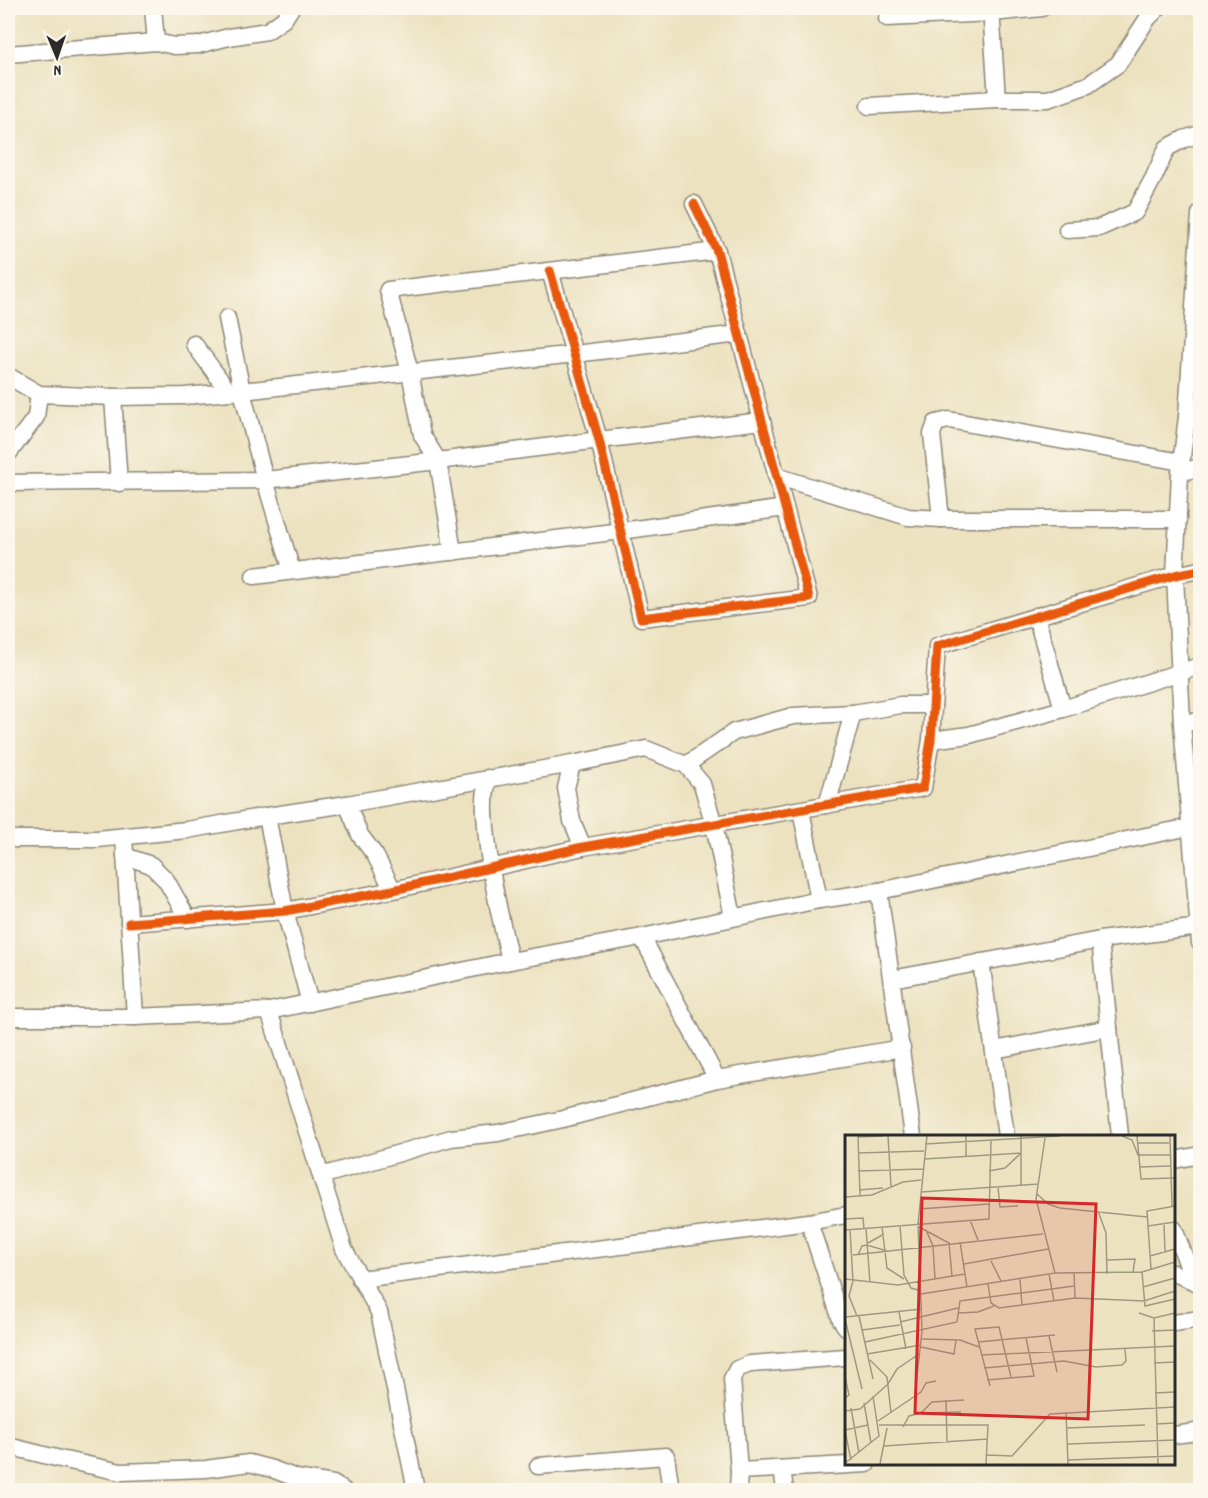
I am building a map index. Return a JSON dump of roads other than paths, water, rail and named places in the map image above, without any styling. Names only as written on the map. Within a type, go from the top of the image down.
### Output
[{"type":"street","points":[[153,8],[156,42]]},
{"type":"street","points":[[8,54],[156,42],[174,46],[198,45],[228,37],[267,31],[284,19],[291,8]]},
{"type":"street","points":[[887,18],[1042,8]]},
{"type":"street","points":[[869,106],[997,99],[1048,99],[1088,85],[1118,64],[1148,18],[1158,8]]},
{"type":"street","points":[[991,10],[997,99]]},
{"type":"street","points":[[1067,230],[1099,228],[1135,212],[1167,148],[1200,134]]},
{"type":"street","points":[[550,271],[599,440],[641,618],[808,598],[717,251],[694,204]]},
{"type":"street","points":[[892,979],[1100,940],[1200,932],[1196,851],[1190,827],[1182,723],[1176,575],[1181,467],[1194,412],[1200,214]]},
{"type":"street","points":[[453,552],[438,461],[422,435],[410,372],[388,290],[717,251]]},
{"type":"street","points":[[227,318],[236,392],[292,572]]},
{"type":"street","points":[[8,376],[39,394],[113,398],[184,396],[739,334]]},
{"type":"street","points":[[194,344],[236,392]]},
{"type":"street","points":[[8,454],[36,417],[39,394]]},
{"type":"street","points":[[113,398],[119,483]]},
{"type":"street","points":[[941,519],[932,434],[936,423],[949,420],[1181,467],[1200,467]]},
{"type":"street","points":[[8,483],[265,480],[762,421]]},
{"type":"street","points":[[776,476],[908,517],[1178,519]]},
{"type":"street","points":[[254,576],[621,531],[785,508]]},
{"type":"street","points":[[129,923],[285,911],[393,890],[583,847],[923,788],[931,740],[937,646],[1176,575],[1200,570]]},
{"type":"street","points":[[1036,616],[1063,709]]},
{"type":"street","points":[[931,740],[969,735],[1063,709],[1200,666]]},
{"type":"street","points":[[686,765],[734,732],[793,716],[853,713],[901,705],[933,705]]},
{"type":"street","points":[[827,805],[853,713]]},
{"type":"street","points":[[1182,723],[1200,721]]},
{"type":"street","points":[[8,839],[97,839],[187,830],[347,804],[646,749],[686,765],[702,784],[714,825],[733,917]]},
{"type":"street","points":[[572,764],[566,788],[572,821],[583,847]]},
{"type":"street","points":[[488,778],[484,804],[490,868],[510,961]]},
{"type":"street","points":[[347,804],[360,834],[375,855],[393,890]]},
{"type":"street","points":[[801,810],[819,900]]},
{"type":"street","points":[[267,816],[285,911],[310,1003]]},
{"type":"street","points":[[8,1017],[135,1017],[268,1011],[819,900],[879,891],[1190,827]]},
{"type":"street","points":[[124,837],[135,1017]]},
{"type":"street","points":[[125,856],[151,865],[166,880],[188,919]]},
{"type":"street","points":[[879,891],[913,1135]]},
{"type":"street","points":[[642,936],[717,1079]]},
{"type":"street","points":[[1100,940],[1120,1135]]},
{"type":"street","points":[[981,962],[1006,1135]]},
{"type":"street","points":[[268,1011],[344,1249],[379,1312],[416,1491]]},
{"type":"street","points":[[994,1050],[1109,1028]]},
{"type":"street","points":[[321,1176],[451,1138],[498,1133],[563,1119],[717,1079],[902,1048]]},
{"type":"street","points":[[1175,1160],[1200,1155]]},
{"type":"street","points":[[360,1279],[809,1222],[845,1215]]},
{"type":"street","points":[[809,1222],[841,1320],[845,1326]]},
{"type":"street","points":[[1175,1233],[1197,1282]]},
{"type":"street","points":[[1175,1272],[1197,1282]]},
{"type":"street","points":[[1175,1323],[1200,1320]]},
{"type":"street","points":[[738,1491],[739,1471],[732,1378],[737,1369],[750,1364],[845,1357]]},
{"type":"street","points":[[1175,1435],[1200,1430]]},
{"type":"street","points":[[8,1448],[121,1472],[206,1469],[249,1463],[296,1478],[333,1484],[343,1491]]},
{"type":"street","points":[[538,1466],[666,1456],[671,1491]]},
{"type":"street","points":[[739,1471],[850,1465]]},
{"type":"street","points":[[782,1469],[785,1491]]}]
